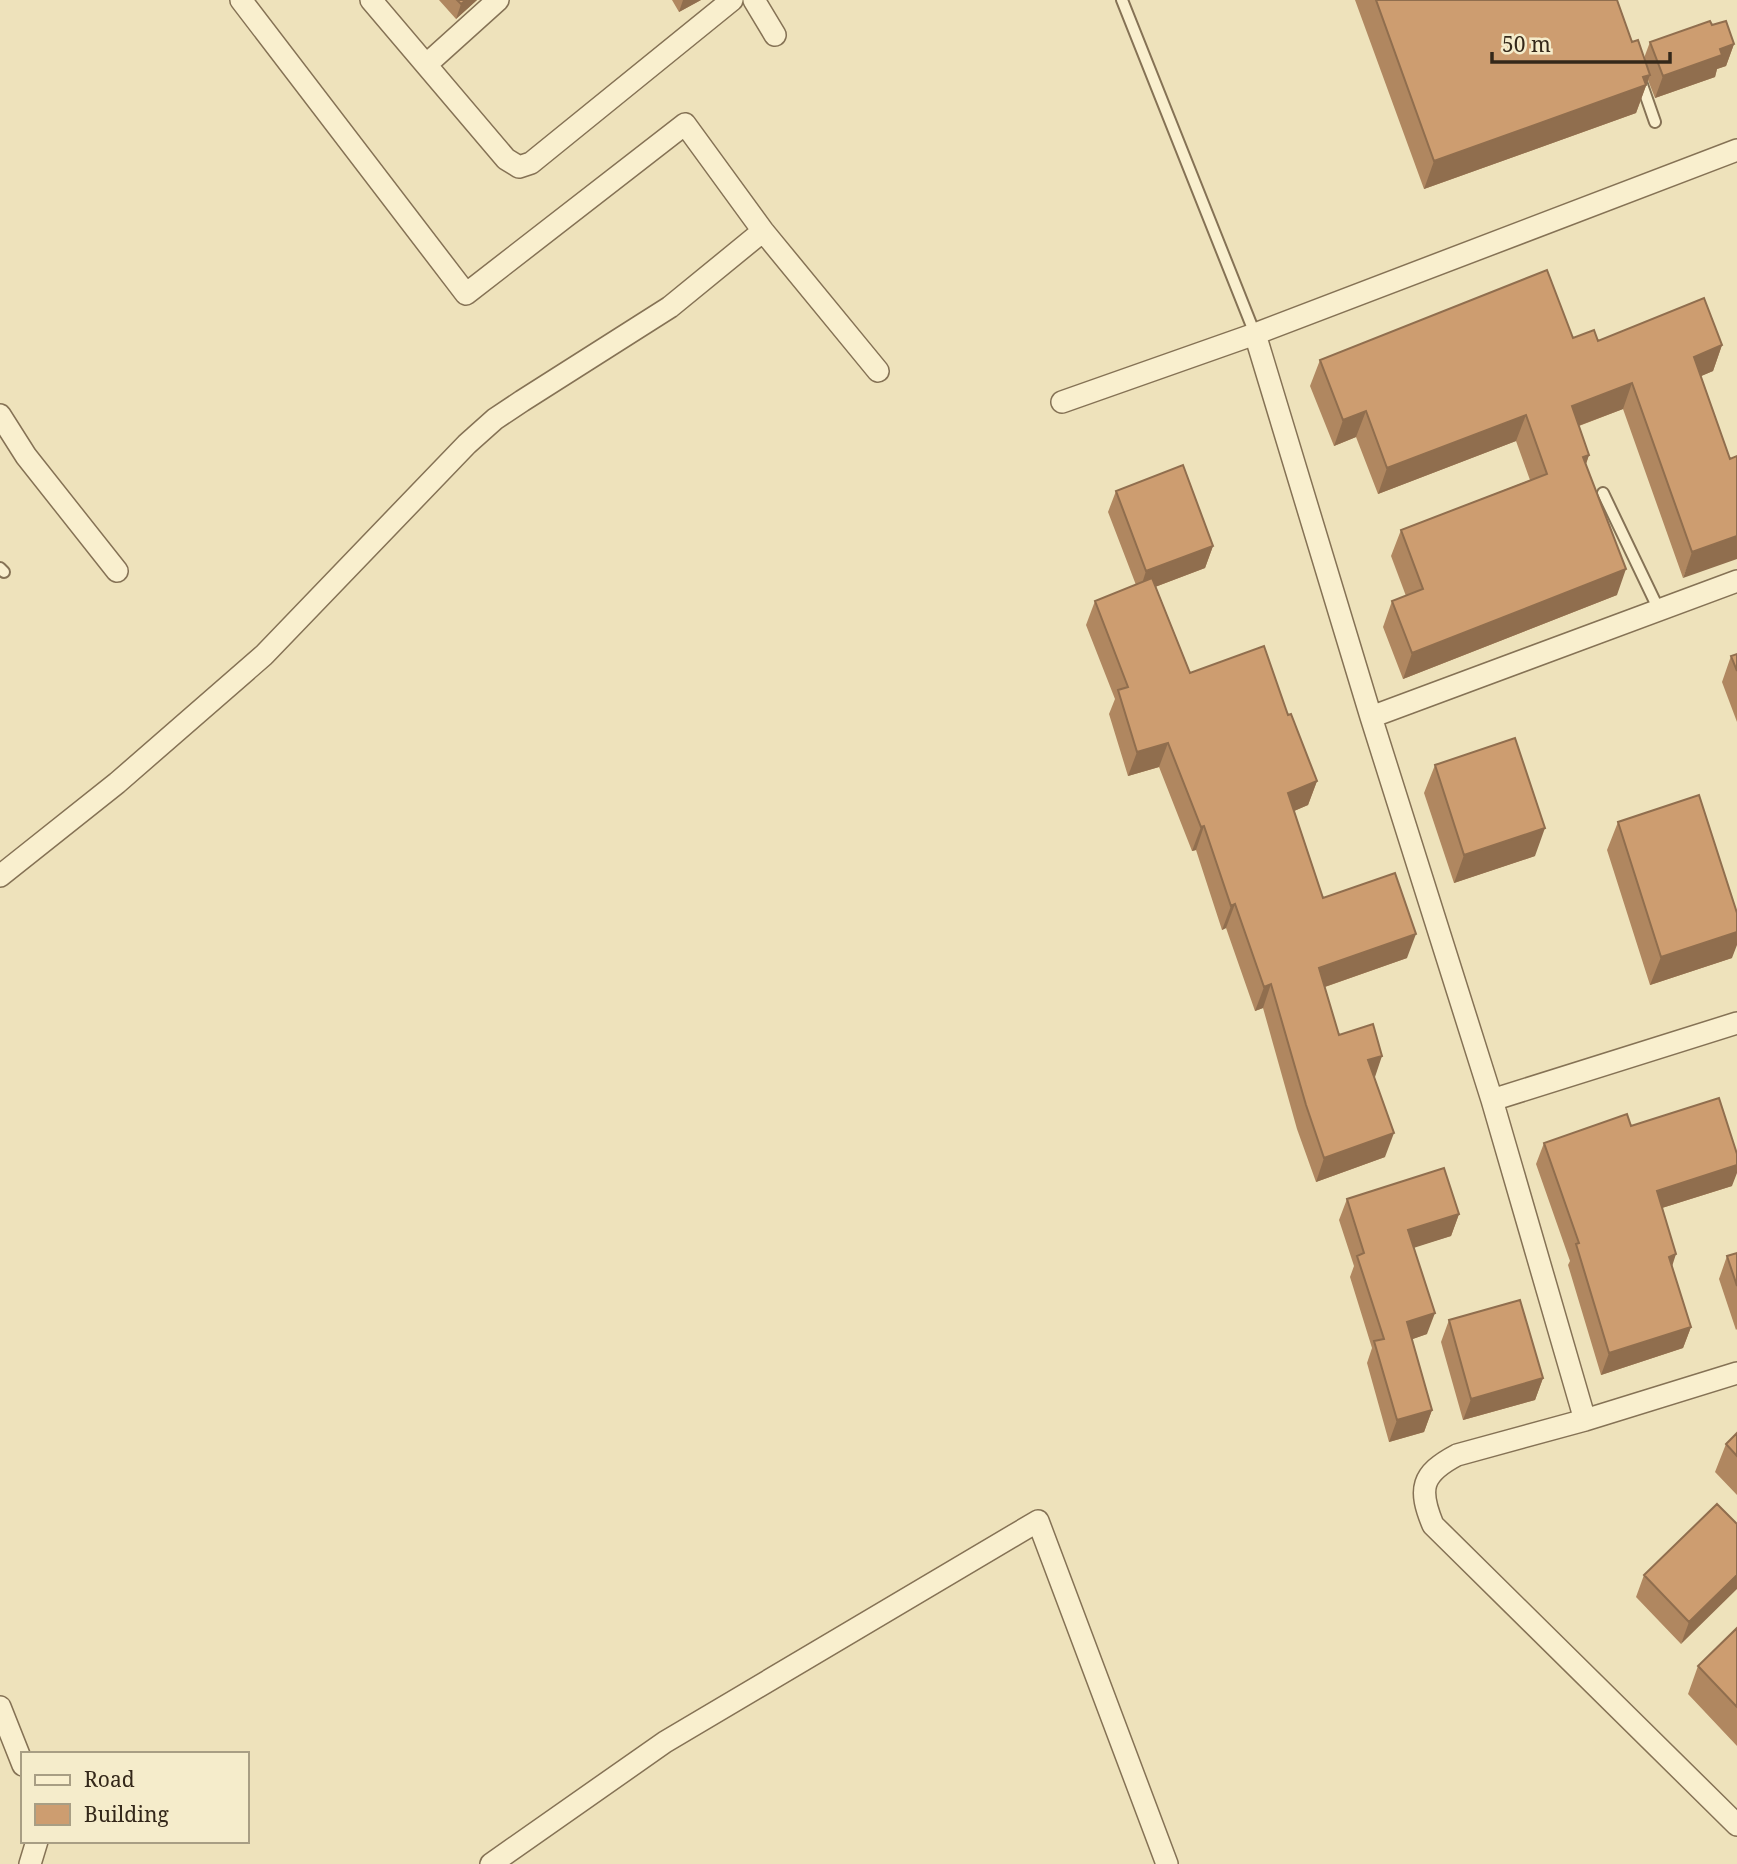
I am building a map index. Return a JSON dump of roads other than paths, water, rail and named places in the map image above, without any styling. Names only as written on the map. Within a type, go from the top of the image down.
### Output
[{"type":"street","points":[[241,0],[466,294],[685,124],[763,231],[878,371]]},
{"type":"street","points":[[372,0],[506,159],[519,167],[531,163],[732,0]]},
{"type":"street","points":[[427,64],[498,0]]},
{"type":"street","points":[[754,0],[775,35]]},
{"type":"street","points":[[1062,402],[1255,334],[1737,150]]},
{"type":"street","points":[[0,876],[117,783],[264,655],[467,444],[495,419],[670,307],[763,231]]},
{"type":"street","points":[[1255,334],[1371,717],[1492,1100],[1585,1419]]},
{"type":"street","points":[[0,415],[26,456],[117,571]]},
{"type":"street","points":[[1371,717],[1737,582]]},
{"type":"street","points":[[1492,1100],[1737,1023]]},
{"type":"street","points":[[1737,1373],[1457,1455],[1437,1465],[1427,1479],[1423,1501],[1433,1525],[1737,1825]]},
{"type":"street","points":[[491,1864],[665,1742],[1038,1521],[1167,1864]]},
{"type":"street","points":[[0,1707],[21,1760]]},
{"type":"street","points":[[30,1864],[36,1843]]},
{"type":"lane","points":[[1122,0],[1255,334]]},
{"type":"lane","points":[[1638,73],[1655,122]]},
{"type":"lane","points":[[1603,494],[1660,610]]}]
